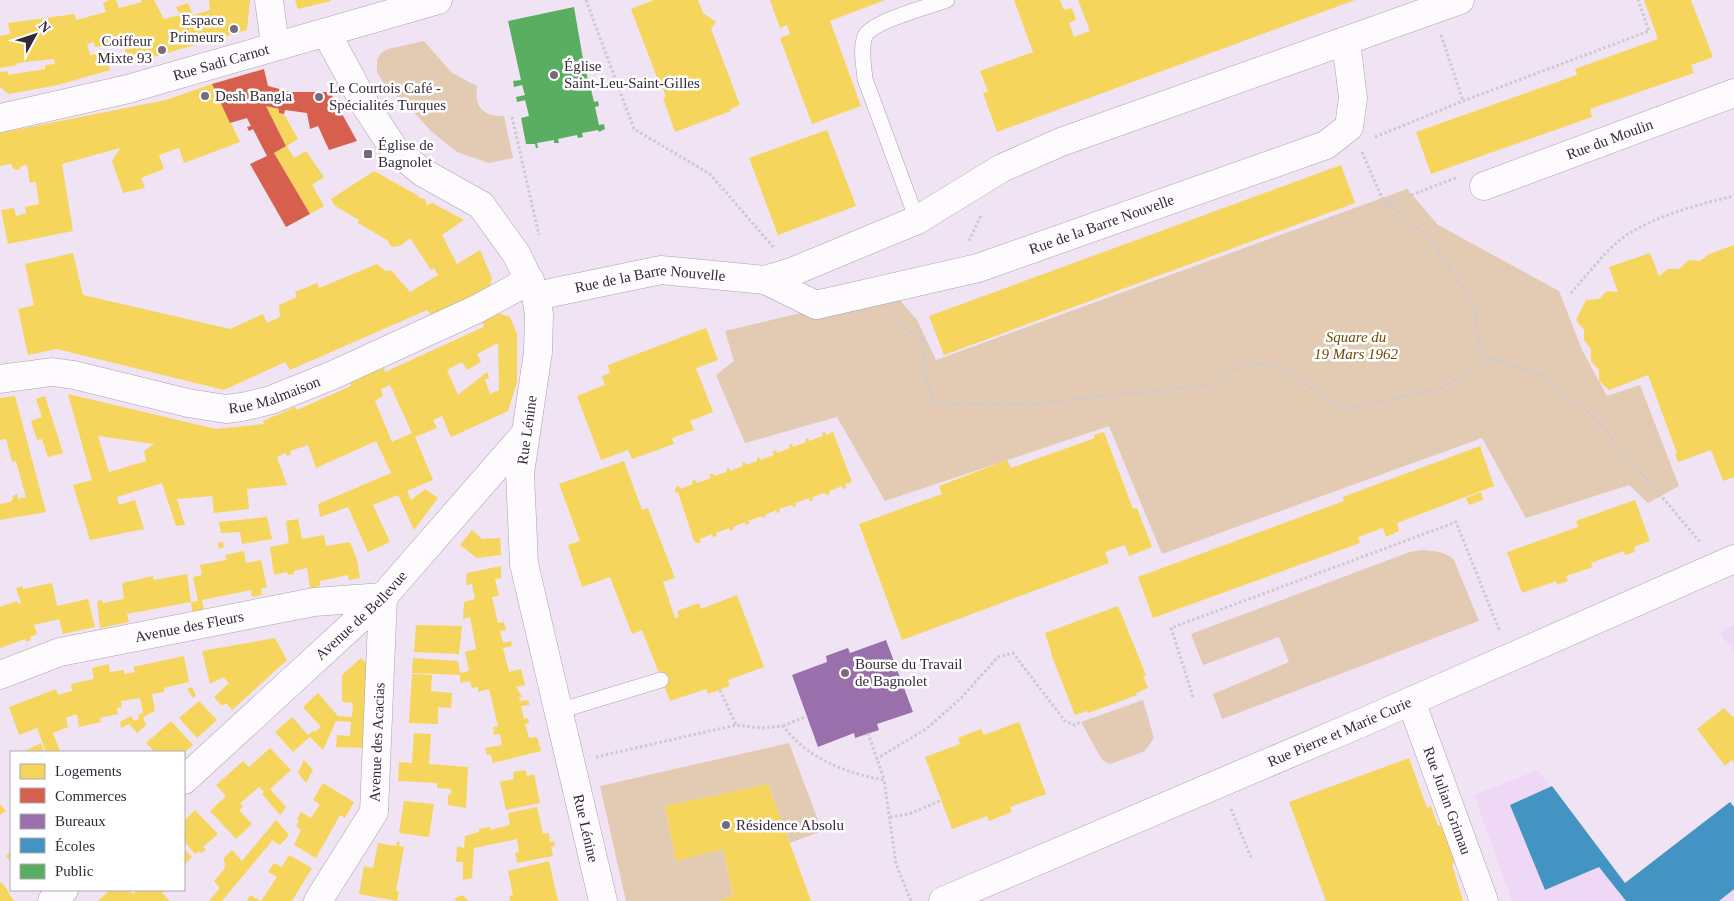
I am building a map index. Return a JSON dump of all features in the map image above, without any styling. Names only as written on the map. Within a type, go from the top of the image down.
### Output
[{"type":"street","points":[[269,0],[275,45]]},
{"type":"street","name":"Rue Sadi Carnot","points":[[0,118],[128,89],[275,45],[327,34],[438,0]]},
{"type":"street","name":"Rue de la Barre Nouvelle","points":[[765,280],[794,271],[917,220],[1002,168],[1061,142],[1460,0]]},
{"type":"street","name":"Rue Lénine","points":[[327,34],[378,127],[394,149],[422,172],[481,205],[517,255],[533,288],[539,322],[538,352],[520,473],[524,564],[603,901]]},
{"type":"street","points":[[1346,41],[1353,98],[1354,135]]},
{"type":"street","name":"Rue du Moulin","points":[[1484,186],[1734,93]]},
{"type":"street","name":"Rue de la Barre Nouvelle","points":[[533,288],[662,270],[765,280],[816,305],[978,268],[1354,135]]},
{"type":"street","name":"Rue Malmaison","points":[[0,380],[52,372],[74,375],[194,404],[226,409],[242,407],[271,400],[324,379],[477,309],[533,288]]},
{"type":"street","name":"Avenue de Bellevue","points":[[185,779],[384,597],[525,434]]},
{"type":"street","name":"Rue Pierre et Marie Curie","points":[[943,901],[986,893],[1411,701],[1727,562]]},
{"type":"street","name":"Avenue des Fleurs","points":[[0,675],[60,652],[314,602],[384,597]]},
{"type":"street","name":"Avenue des Acacias","points":[[318,901],[374,812],[384,597]]},
{"type":"street","name":"Rue Julian Grimau","points":[[1411,701],[1484,901]]},
{"type":"street","points":[[52,901],[63,891]]},
{"type":"lane","points":[[917,220],[865,79],[863,58],[866,35],[874,26],[947,0]]},
{"type":"lane","points":[[559,711],[661,680]]},
{"type":"path","points":[[586,0],[634,130],[710,174],[794,271]]},
{"type":"path","points":[[1638,0],[1649,32],[1462,100],[1354,135],[1382,198],[1428,237],[1474,304],[1478,348],[1492,359],[1540,374],[1594,417],[1727,562]]},
{"type":"path","points":[[1432,10],[1462,100]]},
{"type":"path","points":[[512,117],[540,243],[517,255]]},
{"type":"path","points":[[1388,204],[1460,176],[1484,186]]},
{"type":"path","points":[[1571,293],[1605,254],[1629,234],[1691,205],[1734,196]]},
{"type":"path","points":[[968,243],[982,213]]},
{"type":"path","points":[[886,316],[925,341],[924,377],[936,403],[1031,404],[1208,385],[1245,364],[1276,365],[1343,409],[1439,389],[1492,359]]},
{"type":"path","points":[[1193,697],[1171,628],[1456,522],[1510,658]]},
{"type":"path","points":[[876,759],[926,729],[960,699],[998,657],[1013,653],[1066,721],[1074,725],[1081,722]]},
{"type":"path","points":[[720,690],[736,725]]},
{"type":"path","points":[[571,763],[736,725],[761,728],[783,726],[807,716]]},
{"type":"path","points":[[783,726],[796,742],[823,760],[847,771],[884,780]]},
{"type":"path","points":[[868,734],[884,780],[896,864],[911,901]]},
{"type":"path","points":[[890,817],[909,814],[942,800]]},
{"type":"path","points":[[1236,822],[1252,860]]},
{"type":"shaded area","points":[[1734,624],[1734,652],[1720,633]]},
{"type":"shaded area","points":[[1538,770],[1625,883],[1730,802],[1734,807],[1734,901],[1512,901],[1474,795]]},
{"type":"green space","points":[[424,41],[452,73],[477,86],[477,100],[481,109],[490,115],[504,116],[513,158],[489,163],[457,152],[431,131],[403,100],[390,93],[377,72],[377,60],[381,53],[388,49]]},
{"type":"green space","name":"Square du 19 Mars 1962","points":[[1407,189],[1438,225],[1559,291],[1582,350],[1607,396],[1640,385],[1679,486],[1648,503],[1629,485],[1526,518],[1482,438],[1162,554],[1109,426],[885,501],[837,417],[745,443],[716,375],[734,361],[725,331],[892,291],[917,320],[936,360]]},
{"type":"green space","points":[[1422,550],[1443,553],[1454,560],[1479,621],[1222,719],[1213,694],[1289,662],[1279,637],[1203,665],[1191,634],[1410,552]]},
{"type":"green space","points":[[1143,700],[1154,738],[1145,751],[1110,764],[1102,760],[1081,722]]},
{"type":"green space","points":[[789,743],[822,831],[790,843],[768,784],[665,806],[676,860],[723,849],[733,895],[719,901],[626,901],[600,786]]},
{"type":"building: Logements","points":[[109,0],[116,0],[119,8],[142,2],[141,0],[154,0],[164,19],[180,15],[176,7],[188,3],[193,15],[210,10],[209,0],[250,0],[247,30],[129,64],[121,35],[108,39],[109,45],[106,45],[104,39],[100,41],[101,46],[95,47],[94,42],[87,44],[90,55],[105,52],[110,70],[58,85],[9,94],[0,87],[0,72],[7,71],[8,75],[45,69],[45,65],[55,64],[54,59],[17,63],[17,65],[0,68],[0,36],[10,34],[8,23],[75,14],[76,20],[106,12],[103,3]]},
{"type":"building: Logements","points":[[295,0],[331,0],[331,1],[298,9]]},
{"type":"building: Logements","points":[[654,0],[698,0],[703,13],[716,22],[711,29],[740,105],[730,109],[731,111],[675,132],[663,98],[666,97],[663,87],[661,88],[631,9]]},
{"type":"building: Logements","points":[[770,0],[885,0],[830,21],[861,106],[812,124],[780,38],[790,34],[787,25],[780,28]]},
{"type":"building: Logements","points":[[1014,0],[1060,0],[1064,10],[1072,8],[1076,20],[1069,23],[1074,37],[1090,31],[1078,0],[1355,0],[997,132],[983,93],[988,92],[980,71],[1033,52]]},
{"type":"building: Logements","points":[[1644,0],[1691,0],[1713,57],[1691,65],[1694,73],[1590,109],[1592,117],[1431,174],[1416,132],[1577,75],[1575,69],[1658,39]]},
{"type":"building: Logements","points":[[212,84],[240,142],[184,163],[179,148],[159,155],[164,169],[141,178],[145,188],[123,193],[112,161],[120,148],[62,164],[73,231],[8,244],[1,210],[14,208],[16,216],[26,213],[25,207],[39,204],[36,182],[30,183],[27,165],[21,166],[19,170],[13,169],[11,164],[0,166],[0,133],[166,100]]},
{"type":"building: Logements","points":[[266,106],[279,109],[279,113],[284,114],[298,139],[287,146],[294,158],[306,151],[324,177],[312,185],[324,206],[310,214],[274,153],[286,146]]},
{"type":"building: Logements","points":[[827,130],[856,206],[778,235],[749,158]]},
{"type":"building: Logements","points":[[1341,165],[1355,203],[944,355],[929,316]]},
{"type":"building: Logements","points":[[374,171],[417,195],[419,198],[425,199],[427,205],[432,203],[464,220],[442,235],[457,264],[480,250],[492,278],[488,291],[433,316],[427,310],[290,370],[285,362],[224,390],[57,349],[28,355],[18,309],[34,305],[25,264],[73,253],[83,295],[230,329],[263,314],[267,323],[280,317],[279,305],[297,297],[295,292],[317,283],[319,288],[377,264],[385,271],[391,270],[410,292],[438,275],[434,268],[431,270],[410,238],[400,246],[392,247],[387,240],[358,223],[359,220],[335,206],[331,199]]},
{"type":"building: Logements","points":[[1734,245],[1734,477],[1723,481],[1711,450],[1678,462],[1675,454],[1677,453],[1648,375],[1609,390],[1599,381],[1599,370],[1591,361],[1591,349],[1584,340],[1584,330],[1576,320],[1586,300],[1599,299],[1607,291],[1618,292],[1609,267],[1650,253],[1659,276],[1668,269],[1679,269],[1689,260],[1700,261],[1709,254]]},
{"type":"building: Logements","points":[[498,313],[510,317],[517,334],[517,382],[508,411],[451,437],[442,416],[433,420],[437,428],[415,437],[433,480],[407,491],[411,500],[425,489],[438,498],[414,530],[398,495],[373,505],[390,542],[368,552],[348,507],[320,517],[318,504],[391,473],[376,441],[316,468],[308,445],[290,451],[291,455],[287,456],[286,453],[277,457],[287,485],[247,489],[249,509],[214,513],[212,496],[177,499],[185,525],[176,526],[162,483],[117,497],[119,505],[135,500],[144,529],[90,540],[73,485],[92,480],[68,394],[216,429],[264,424],[263,421],[295,407],[297,410],[351,386],[349,381],[384,368],[385,372],[484,327],[481,320]],"holes":[[[498,343],[499,390],[490,394],[485,380],[489,378],[487,372],[458,395],[447,370],[462,362],[467,370],[481,362],[477,354]],[[390,385],[412,433],[392,442],[375,401],[383,396],[381,389]],[[98,436],[154,444],[144,451],[146,461],[109,472]]]},
{"type":"building: Logements","points":[[706,328],[718,360],[696,368],[713,412],[690,421],[694,430],[672,438],[674,444],[632,459],[628,450],[601,460],[577,396],[605,385],[602,376],[610,373],[608,365]]},
{"type":"building: Logements","points":[[15,396],[46,512],[0,520],[0,504],[10,502],[13,496],[17,494],[18,499],[26,497],[16,461],[12,462],[6,439],[0,440],[0,398]]},
{"type":"building: Logements","points":[[45,396],[63,453],[48,457],[42,439],[37,440],[31,421],[42,417],[36,399]]},
{"type":"building: Logements","points":[[825,432],[826,435],[833,432],[852,482],[845,484],[846,488],[843,489],[842,486],[829,491],[830,494],[826,495],[825,493],[812,497],[813,500],[810,501],[809,498],[795,503],[796,506],[793,507],[792,505],[779,509],[780,512],[777,513],[776,510],[765,515],[766,517],[762,518],[762,516],[748,521],[750,523],[746,525],[745,522],[733,527],[734,529],[730,531],[729,528],[716,533],[717,536],[713,537],[712,534],[700,539],[701,542],[697,543],[694,541],[678,492],[675,493],[676,487],[679,486],[680,489],[693,484],[692,481],[695,480],[697,483],[711,478],[709,474],[714,476],[727,472],[726,469],[729,468],[730,471],[743,466],[742,463],[745,462],[746,465],[757,461],[759,457],[760,460],[774,455],[772,452],[776,450],[777,453],[790,448],[789,445],[792,444],[793,447],[806,442],[805,439],[808,438],[809,441],[823,436],[822,433]]},
{"type":"building: Logements","points":[[1104,432],[1133,509],[1137,508],[1152,547],[1129,556],[1125,545],[1105,552],[1109,563],[902,640],[859,524],[942,494],[939,486],[1007,460],[1011,468],[1095,438],[1094,435]]},
{"type":"building: Logements","points":[[1480,446],[1494,486],[1397,523],[1399,531],[1386,537],[1383,528],[1358,537],[1360,543],[1153,618],[1138,577],[1344,501],[1343,497]]},
{"type":"building: Logements","points":[[624,461],[642,510],[648,508],[675,578],[663,582],[675,618],[679,617],[677,611],[699,603],[701,609],[737,595],[764,667],[728,680],[730,686],[708,694],[706,689],[670,701],[642,630],[632,634],[610,577],[582,587],[568,545],[580,541],[559,484]]},
{"type":"building: Logements","points":[[1481,492],[1483,500],[1469,505],[1466,498]]},
{"type":"building: Logements","points":[[1635,500],[1650,541],[1634,547],[1635,552],[1625,555],[1624,551],[1591,563],[1593,567],[1566,576],[1568,581],[1557,585],[1556,581],[1522,593],[1507,552],[1578,527],[1576,521]]},
{"type":"building: Logements","points":[[267,517],[272,539],[242,544],[240,532],[221,533],[219,522]]},
{"type":"building: Logements","points":[[298,519],[302,539],[324,535],[326,546],[350,542],[357,560],[360,578],[349,580],[348,575],[320,581],[320,586],[310,588],[307,568],[294,571],[294,574],[288,575],[287,572],[274,575],[270,547],[289,543],[286,521]]},
{"type":"building: Logements","points":[[472,530],[482,539],[500,538],[501,555],[477,558],[460,545]]},
{"type":"building: Logements","points":[[223,542],[224,547],[219,549],[218,543]]},
{"type":"building: Logements","points":[[244,551],[246,563],[261,560],[267,587],[261,589],[262,595],[252,597],[251,590],[202,600],[205,616],[193,618],[191,602],[198,601],[193,577],[202,575],[200,565],[227,560],[225,555]]},
{"type":"building: Logements","points":[[501,566],[501,578],[495,579],[499,596],[492,597],[498,623],[504,622],[506,630],[500,631],[503,643],[511,641],[512,646],[503,648],[509,672],[521,669],[525,685],[516,687],[522,697],[519,697],[520,701],[528,700],[530,705],[521,706],[524,719],[528,718],[529,723],[525,724],[529,738],[537,737],[541,751],[493,763],[491,754],[487,755],[485,748],[502,745],[500,734],[494,735],[493,727],[498,726],[489,689],[478,692],[478,687],[472,688],[470,681],[460,683],[460,675],[412,673],[413,658],[458,661],[460,673],[469,671],[465,652],[476,649],[470,617],[463,619],[464,602],[475,599],[472,584],[466,585],[467,573]]},
{"type":"building: Logements","points":[[187,574],[191,602],[127,614],[129,622],[100,628],[97,601],[102,600],[103,603],[124,599],[122,583],[153,576],[154,580]]},
{"type":"building: Logements","points":[[52,583],[57,606],[88,599],[95,627],[63,634],[59,619],[34,625],[37,634],[30,637],[31,640],[26,642],[25,639],[0,648],[0,607],[17,601],[18,604],[21,603],[16,588],[22,586],[23,589]]},
{"type":"building: Logements","points":[[1118,606],[1146,675],[1143,676],[1148,688],[1136,693],[1137,695],[1088,713],[1087,711],[1075,715],[1051,654],[1045,633]]},
{"type":"building: Logements","points":[[416,625],[462,626],[459,654],[414,652]]},
{"type":"building: Logements","points":[[275,638],[287,660],[232,710],[226,703],[222,706],[214,697],[229,683],[223,677],[210,684],[202,651]]},
{"type":"building: Logements","points":[[184,656],[189,682],[164,688],[164,692],[152,694],[155,711],[143,717],[146,725],[137,733],[129,724],[121,728],[120,722],[131,716],[134,721],[139,719],[138,715],[143,713],[140,698],[121,701],[122,707],[117,708],[118,714],[100,718],[101,722],[79,727],[77,714],[66,718],[68,727],[53,733],[60,751],[46,751],[37,728],[19,735],[9,707],[56,689],[58,695],[72,691],[71,684],[94,679],[92,668],[109,664],[110,672],[124,670],[124,674],[135,672],[133,667]]},
{"type":"building: Logements","points":[[361,658],[373,669],[367,748],[336,747],[337,735],[350,736],[351,722],[336,721],[323,750],[310,737],[293,752],[275,732],[292,717],[308,735],[321,727],[303,707],[318,693],[338,716],[352,717],[353,703],[342,702],[342,675]]},
{"type":"building: Logements","points":[[412,674],[432,675],[431,691],[452,693],[451,708],[438,707],[438,724],[409,723]]},
{"type":"building: Logements","points":[[192,687],[196,696],[193,698],[187,689]]},
{"type":"building: Logements","points":[[199,701],[217,720],[197,738],[179,718]]},
{"type":"building: Logements","points":[[1724,708],[1734,718],[1734,763],[1732,760],[1725,766],[1697,729]]},
{"type":"building: Logements","points":[[171,721],[193,745],[185,752],[154,751],[146,743]]},
{"type":"building: Logements","points":[[1019,722],[1046,794],[1010,807],[1012,812],[989,821],[987,816],[952,829],[925,757],[960,744],[958,738],[981,729],[984,735]]},
{"type":"building: Logements","points":[[414,733],[431,734],[429,764],[468,767],[466,808],[448,805],[448,794],[451,795],[451,789],[437,788],[437,783],[398,781],[399,762],[412,763]]},
{"type":"building: Logements","points":[[41,743],[44,751],[25,751]]},
{"type":"building: Logements","points":[[270,748],[291,770],[270,789],[286,807],[280,815],[262,794],[264,792],[259,787],[240,803],[243,807],[239,810],[252,824],[236,839],[210,811],[226,796],[216,785],[243,761],[249,767]]},
{"type":"building: Logements","points":[[1409,758],[1427,808],[1431,806],[1438,826],[1444,824],[1458,862],[1452,864],[1463,901],[1326,901],[1289,802]]},
{"type":"building: Logements","points":[[304,760],[313,770],[306,783],[298,773]]},
{"type":"building: Logements","points":[[526,770],[527,776],[534,774],[540,803],[506,810],[500,782],[514,779],[513,772]]},
{"type":"building: Logements","points":[[323,783],[354,802],[345,818],[340,815],[316,858],[294,845],[301,830],[296,826],[299,820],[297,819],[301,812],[311,818],[320,804],[313,800]]},
{"type":"building: Logements","name":"Résidence Absolu","points":[[768,784],[811,901],[719,901],[733,895],[723,849],[676,861],[665,806]]},
{"type":"building: Logements","points":[[404,801],[434,804],[429,837],[399,833]]},
{"type":"building: Logements","points":[[0,804],[6,811],[0,815]]},
{"type":"building: Logements","points":[[537,807],[543,834],[549,833],[550,842],[554,841],[555,846],[551,847],[553,856],[517,863],[515,853],[519,852],[517,839],[474,848],[472,878],[463,880],[463,862],[456,862],[457,846],[464,848],[465,836],[479,832],[479,829],[490,827],[490,830],[510,825],[508,813]]},
{"type":"building: Logements","points":[[195,810],[218,834],[203,847],[206,850],[201,853],[199,851],[195,854],[185,842],[185,820]]},
{"type":"building: Logements","points":[[276,820],[289,835],[280,845],[266,837],[272,841],[222,901],[209,901],[220,888],[214,881],[225,868],[224,858],[232,850],[242,861]]},
{"type":"building: Logements","points":[[397,842],[400,842],[399,846],[404,847],[396,891],[399,892],[397,901],[359,894],[364,866],[373,868],[378,843],[396,846]]},
{"type":"building: Logements","points":[[185,850],[192,857],[185,864]]},
{"type":"building: Logements","points":[[10,852],[10,861],[6,856]]},
{"type":"building: Logements","points":[[289,855],[312,868],[292,901],[261,901],[277,877],[268,872],[274,863],[282,867]]},
{"type":"building: Logements","points":[[549,861],[558,901],[510,901],[509,896],[513,895],[508,871]]},
{"type":"building: Logements","points":[[0,882],[4,885],[14,901],[0,901]]},
{"type":"building: Logements","points":[[109,891],[130,891],[133,894],[137,891],[165,891],[162,893],[170,901],[98,901]]},
{"type":"building: Logements","points":[[250,895],[261,901],[247,901]]},
{"type":"building: Logements","points":[[462,895],[469,901],[457,901],[454,899]]},
{"type":"building: Commerces","points":[[264,69],[268,86],[291,92],[330,92],[357,141],[329,150],[318,126],[310,129],[307,113],[285,110],[284,114],[279,113],[279,109],[266,106],[286,146],[274,153],[310,214],[286,227],[250,164],[267,156],[253,129],[249,131],[247,127],[251,126],[247,118],[230,123],[212,84]]},
{"type":"building: Bureaux","points":[[886,640],[913,712],[877,724],[879,730],[855,738],[854,733],[818,747],[792,675],[827,662],[826,656],[848,648],[850,653]]},
{"type":"building: Écoles","points":[[1552,786],[1625,883],[1730,802],[1734,807],[1734,889],[1719,901],[1626,901],[1599,867],[1545,890],[1510,805]]},
{"type":"building: Public","name":"Église Saint-Leu-Saint-Gilles","points":[[574,7],[584,65],[589,64],[590,69],[586,70],[588,81],[593,79],[594,84],[590,85],[594,102],[598,101],[599,106],[595,107],[599,125],[604,124],[605,129],[599,132],[598,130],[582,133],[583,137],[578,138],[577,135],[558,139],[559,143],[554,143],[554,140],[537,143],[538,148],[536,148],[535,144],[526,144],[521,118],[529,116],[525,100],[517,102],[516,97],[525,95],[522,85],[514,87],[513,81],[521,80],[508,21]]},
{"type":"place","name":"Espace Primeurs","points":[[234,29]]},
{"type":"place","name":"Coiffeur Mixte 93","points":[[162,50]]},
{"type":"place","name":"Église Saint-Leu-Saint-Gilles","points":[[554,75]]},
{"type":"place","name":"Desh Bangla","points":[[205,96]]},
{"type":"place","name":"Le Courtois Café - Spécialités Turques","points":[[319,97]]},
{"type":"place","name":"Église de Bagnolet","points":[[368,154]]},
{"type":"place","name":"Bourse du Travail de Bagnolet","points":[[845,673]]},
{"type":"place","name":"Résidence Absolu","points":[[726,825]]}]
